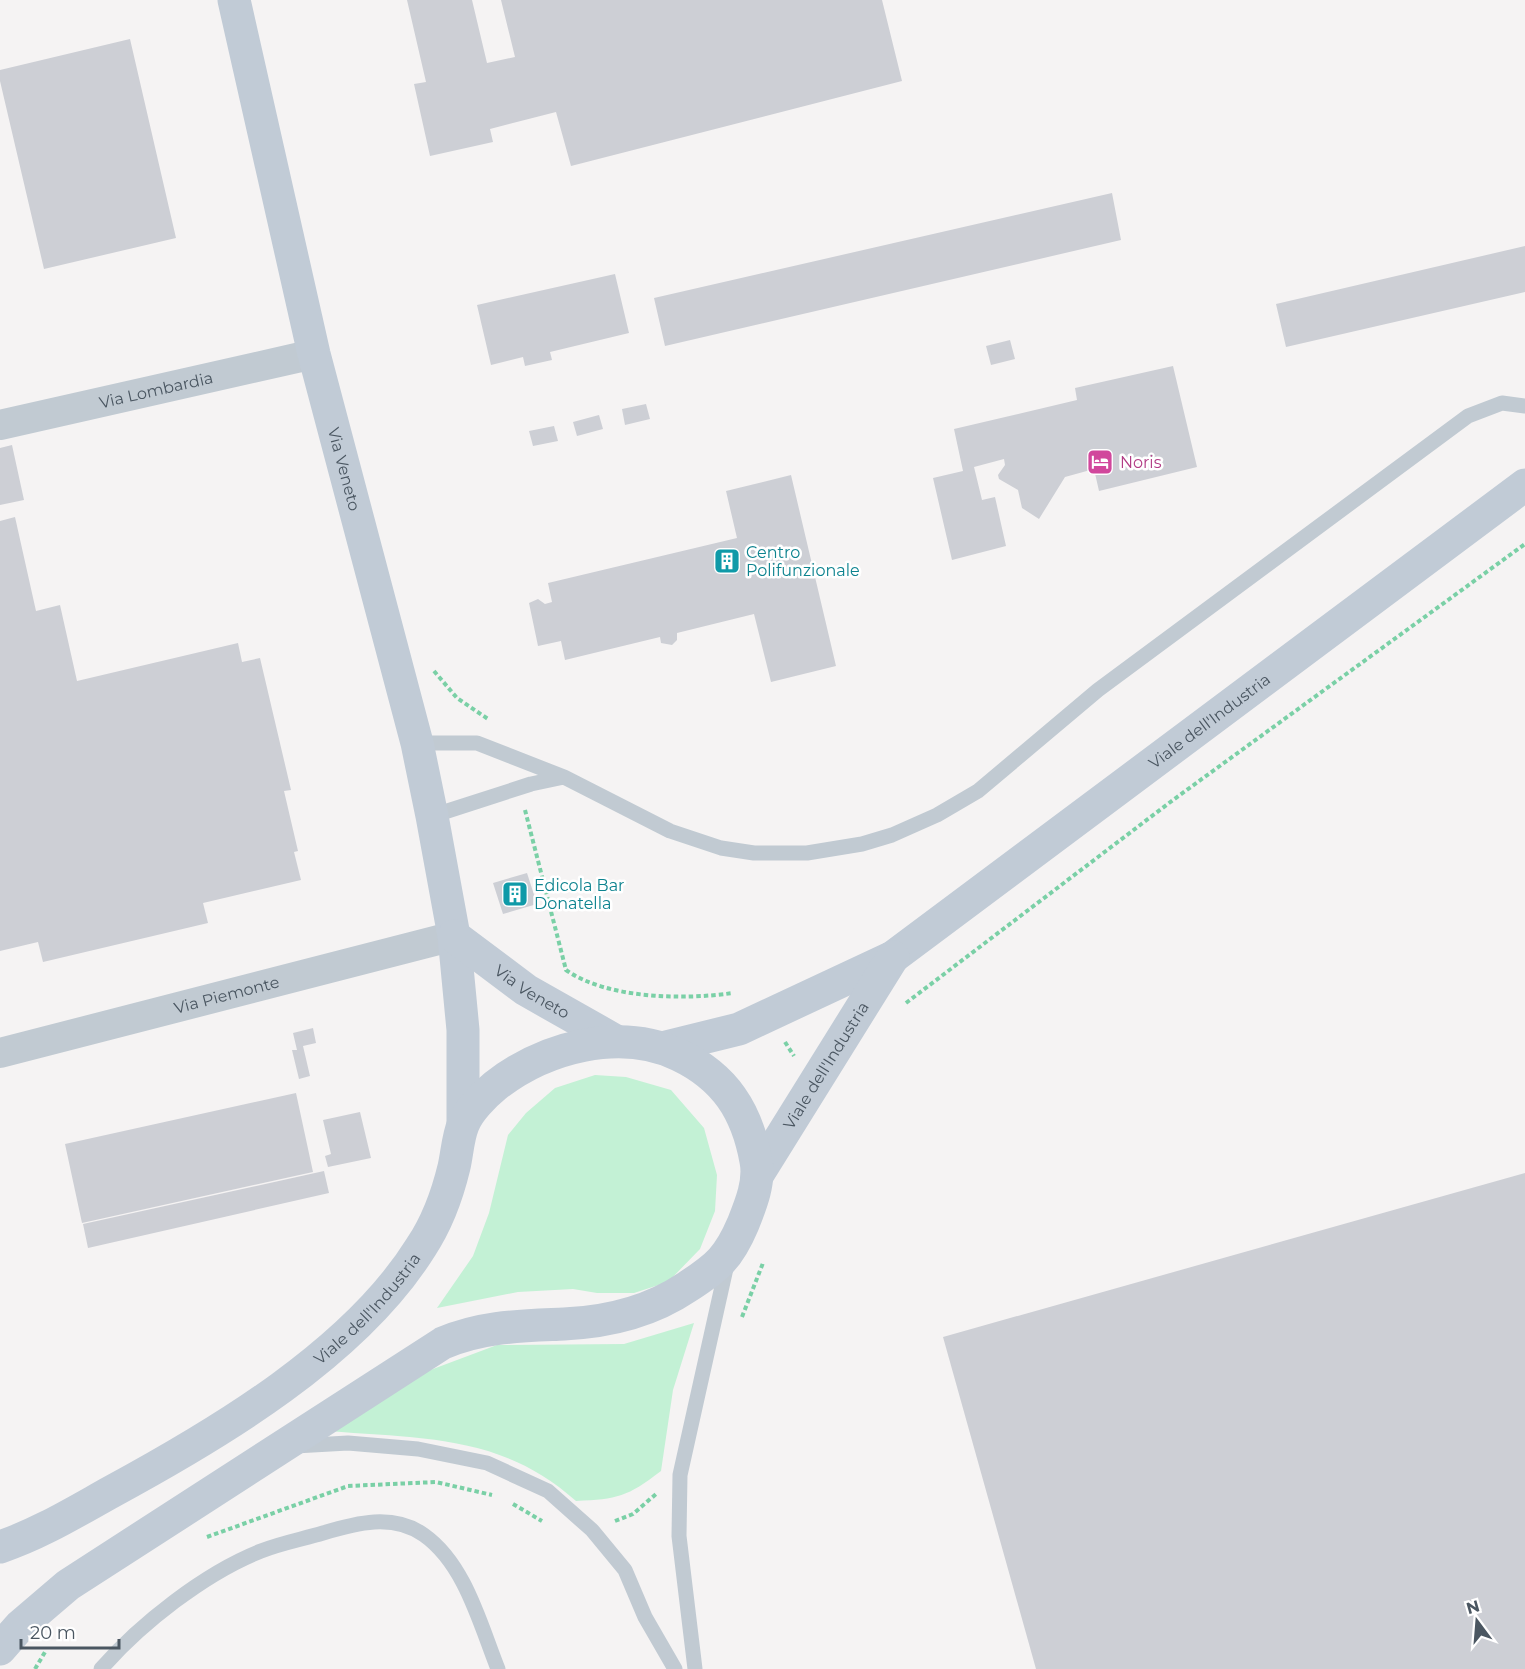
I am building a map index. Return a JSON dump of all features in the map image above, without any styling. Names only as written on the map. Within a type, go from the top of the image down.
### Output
[{"type":"main road","name":"Via Veneto","points":[[234,0],[314,354],[417,743],[432,816],[454,936],[463,1030],[463,1123]]},
{"type":"main road","name":"Viale dell'Industria","points":[[662,1048],[720,1035],[768,1016],[893,957],[1525,485]]},
{"type":"main road","name":"Via Veneto","points":[[454,936],[526,990],[616,1041]]},
{"type":"main road","name":"Viale dell'Industria","points":[[729,1255],[746,1215],[758,1174],[822,1076],[893,957]]},
{"type":"main road","name":"Viale dell'Industria","points":[[0,1547],[77,1510],[189,1447],[286,1383],[345,1334],[385,1295],[424,1242],[450,1184],[463,1123],[493,1088],[525,1067],[565,1050],[616,1041],[662,1048],[706,1070],[732,1094],[748,1125],[758,1174]]},
{"type":"main road","points":[[0,1648],[20,1626],[68,1585],[426,1353],[461,1335],[503,1326],[600,1321],[639,1311],[674,1296],[729,1255]]},
{"type":"street","name":"Via Lombardia","points":[[0,425],[314,354]]},
{"type":"street","name":"Via Piemonte","points":[[0,1053],[454,936]]},
{"type":"lane","points":[[417,743],[477,743],[564,777],[670,831],[713,846],[754,853],[831,851],[892,835],[956,805],[998,776],[1064,717],[1468,416],[1502,403],[1525,406]]},
{"type":"lane","points":[[432,816],[519,788],[564,777]]},
{"type":"lane","name":"Viale dell'Industria","points":[[695,1669],[679,1536],[680,1475],[729,1255]]},
{"type":"lane","points":[[283,1446],[348,1443],[418,1449],[487,1463],[549,1491],[580,1518],[625,1570],[645,1617],[675,1669]]},
{"type":"lane","points":[[101,1669],[121,1646],[166,1608],[230,1566],[262,1550],[359,1522],[394,1522],[423,1534],[445,1554],[468,1594],[498,1669]]},
{"type":"path","points":[[426,662],[457,698],[516,737],[514,757]]},
{"type":"path","points":[[519,788],[566,970],[579,980],[653,996],[708,996],[759,990],[768,1016],[800,1066],[822,1076]]},
{"type":"green space","points":[[595,1075],[626,1077],[671,1090],[704,1128],[717,1175],[715,1211],[700,1249],[668,1282],[634,1293],[597,1293],[573,1289],[518,1292],[437,1308],[473,1256],[489,1213],[508,1135],[526,1113],[555,1088]]},
{"type":"green space","points":[[694,1323],[673,1390],[661,1471],[622,1495],[576,1501],[548,1479],[519,1463],[489,1452],[428,1439],[329,1431],[417,1375],[497,1345],[624,1344]]},
{"type":"building","points":[[407,0],[472,0],[487,63],[515,57],[501,0],[882,0],[902,81],[571,166],[556,112],[490,129],[493,142],[430,156],[414,84],[426,82]]},
{"type":"building","points":[[130,39],[176,238],[44,269],[0,81],[0,70]]},
{"type":"building","points":[[1112,193],[1121,240],[665,346],[654,298]]},
{"type":"building","points":[[1525,246],[1525,292],[1286,347],[1276,304]]},
{"type":"building","points":[[615,274],[629,333],[550,352],[552,360],[525,366],[523,357],[491,365],[477,305]]},
{"type":"building","points":[[1010,340],[1015,359],[991,365],[986,346]]},
{"type":"building","name":"Noris","points":[[1173,366],[1197,467],[1099,491],[1094,469],[1065,477],[1039,519],[1022,508],[1018,490],[999,479],[998,475],[1005,465],[1004,459],[974,467],[982,500],[995,497],[1006,546],[952,560],[933,478],[963,471],[954,429],[1077,400],[1075,388]]},
{"type":"building","points":[[646,404],[650,419],[625,425],[622,409]]},
{"type":"building","points":[[599,415],[603,429],[577,436],[573,422]]},
{"type":"building","points":[[554,426],[558,441],[533,446],[529,431]]},
{"type":"building","points":[[12,445],[24,500],[0,505],[0,448]]},
{"type":"building","name":"Centro Polifunzionale","points":[[791,475],[836,666],[771,682],[754,614],[677,633],[677,640],[672,645],[661,643],[660,637],[565,660],[561,641],[538,646],[529,603],[538,599],[545,604],[552,602],[548,583],[737,538],[726,491]]},
{"type":"building","points":[[15,517],[36,611],[60,605],[77,681],[238,643],[242,662],[260,658],[291,790],[284,791],[298,851],[294,852],[301,880],[203,903],[208,923],[43,962],[38,942],[0,951],[0,521]]},
{"type":"building","name":"Edicola Bar Donatella","points":[[527,873],[537,904],[503,914],[493,883]]},
{"type":"building","points":[[313,1028],[316,1043],[303,1046],[310,1076],[299,1079],[292,1050],[297,1050],[293,1033]]},
{"type":"building","points":[[296,1093],[313,1172],[82,1223],[65,1144]]},
{"type":"building","points":[[360,1112],[371,1158],[328,1167],[325,1156],[331,1154],[323,1120]]},
{"type":"building","points":[[324,1171],[329,1193],[88,1248],[83,1224]]},
{"type":"building","points":[[1525,1173],[1525,1669],[1036,1669],[943,1337]]},
{"type":"place","name":"Noris","points":[[1100,462]]},
{"type":"place","name":"Centro Polifunzionale","points":[[727,561]]},
{"type":"place","name":"Edicola Bar Donatella","points":[[515,894]]}]
